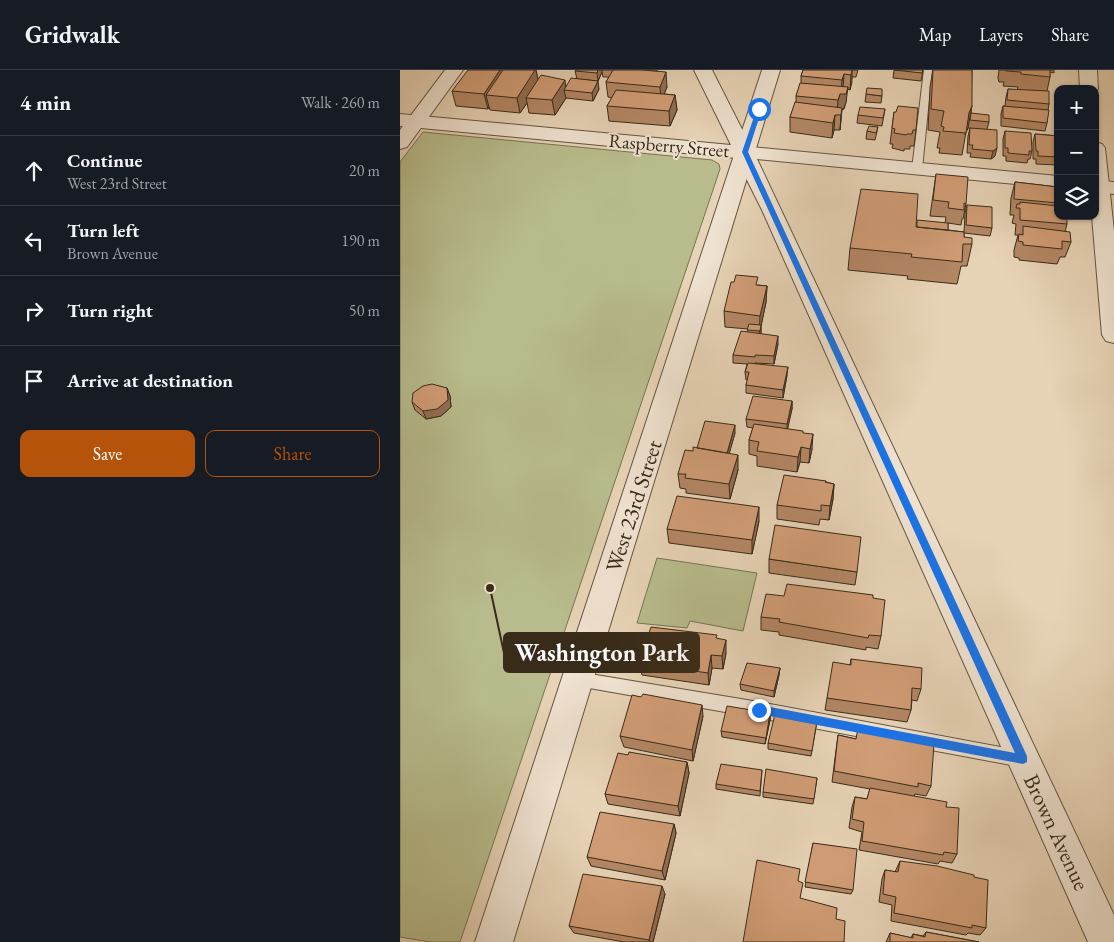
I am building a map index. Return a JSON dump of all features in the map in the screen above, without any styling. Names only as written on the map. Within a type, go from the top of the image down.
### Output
[{"type":"street","points":[[400,144],[408,120],[454,70]]},
{"type":"street","name":"Brown Avenue","points":[[703,70],[745,152],[1107,942]]},
{"type":"street","name":"West 23rd Street","points":[[494,942],[771,70]]},
{"type":"street","points":[[1088,70],[1089,85]]},
{"type":"street","name":"Raspberry Street","points":[[408,120],[1054,182]]},
{"type":"street","points":[[1099,168],[1103,187],[1114,335]]},
{"type":"lane","points":[[917,169],[928,70]]},
{"type":"lane","points":[[578,679],[759,710],[1023,759]]},
{"type":"green space","points":[[423,132],[712,160],[719,164],[720,169],[460,942],[430,942],[400,937],[400,162]]},
{"type":"green space","points":[[657,558],[757,573],[743,631],[690,621],[687,628],[637,623]]},
{"type":"building","points":[[468,70],[500,70],[484,94],[452,91]]},
{"type":"building","points":[[503,70],[535,70],[517,98],[486,95]]},
{"type":"building","points":[[576,70],[598,70],[597,73]]},
{"type":"building","points":[[613,70],[666,72],[660,87],[606,82]]},
{"type":"building","points":[[803,70],[852,70],[851,75],[844,74],[842,80],[801,76]]},
{"type":"building","points":[[894,70],[923,70],[922,73]]},
{"type":"building","points":[[933,70],[972,70],[972,106],[966,133],[943,131],[944,127],[941,126],[944,111],[931,109]]},
{"type":"building","points":[[1006,70],[1050,70],[1050,77],[1021,74],[1021,72]]},
{"type":"building","points":[[541,75],[565,80],[552,100],[526,98]]},
{"type":"building","points":[[571,78],[598,81],[592,93],[564,90]]},
{"type":"building","points":[[800,83],[848,87],[846,94],[840,94],[838,100],[796,96]]},
{"type":"building","points":[[867,88],[882,89],[882,96],[866,94]]},
{"type":"building","points":[[1008,89],[1049,91],[1049,104],[1007,100]]},
{"type":"building","points":[[616,90],[675,95],[669,111],[607,106]]},
{"type":"building","points":[[795,102],[842,108],[841,115],[835,115],[833,123],[790,117]]},
{"type":"building","points":[[898,106],[918,108],[916,130],[913,130],[912,134],[894,133],[895,129],[892,128],[894,112],[896,112]]},
{"type":"building","points":[[1003,106],[1049,110],[1047,123],[1003,118]]},
{"type":"building","points":[[860,107],[885,109],[883,118],[858,115]]},
{"type":"building","points":[[971,113],[989,115],[989,122],[970,120]]},
{"type":"building","points":[[869,126],[878,127],[876,133],[867,131]]},
{"type":"building","points":[[970,128],[997,130],[997,148],[993,151],[972,149],[973,145],[969,145]]},
{"type":"building","points":[[1005,131],[1031,133],[1032,151],[1029,151],[1029,155],[1008,153],[1008,148],[1005,148]]},
{"type":"building","points":[[1035,134],[1054,136],[1054,157],[1038,156],[1038,151],[1036,151]]},
{"type":"building","points":[[936,174],[968,177],[964,210],[948,208],[949,202],[933,200]]},
{"type":"building","points":[[1015,182],[1054,187],[1054,203],[1014,199]]},
{"type":"building","points":[[861,189],[918,194],[916,227],[964,232],[964,237],[972,238],[972,244],[963,244],[962,262],[911,257],[912,254],[850,248]]},
{"type":"building","points":[[1020,202],[1054,206],[1054,220],[1067,220],[1067,224],[1020,220],[1020,208],[1016,208],[1017,204],[1020,204]]},
{"type":"building","points":[[967,205],[992,207],[992,228],[966,225]]},
{"type":"building","points":[[917,220],[948,223],[948,230],[917,227]]},
{"type":"building","points":[[1023,226],[1070,232],[1071,242],[1062,241],[1062,249],[1023,245],[1023,242],[1018,241],[1019,234],[1023,235]]},
{"type":"building","points":[[736,275],[758,277],[756,285],[767,286],[760,316],[724,311],[731,282],[734,282]]},
{"type":"building","points":[[749,324],[761,325],[760,331],[747,330]]},
{"type":"building","points":[[741,331],[778,336],[774,356],[733,355]]},
{"type":"building","points":[[748,363],[788,367],[783,390],[746,385],[749,372],[745,372]]},
{"type":"building","points":[[432,384],[447,388],[448,400],[437,409],[423,411],[412,402],[413,393],[423,386]]},
{"type":"building","points":[[753,396],[792,401],[787,424],[746,419]]},
{"type":"building","points":[[705,421],[735,425],[727,453],[697,448]]},
{"type":"building","points":[[754,424],[813,434],[810,449],[801,447],[798,457],[757,451],[759,442],[749,440]]},
{"type":"building","points":[[693,447],[738,455],[729,484],[685,478],[686,474],[678,474],[685,450],[693,451]]},
{"type":"building","points":[[784,475],[826,481],[834,484],[830,506],[821,505],[821,511],[777,505]]},
{"type":"building","points":[[677,496],[759,507],[752,540],[667,529]]},
{"type":"building","points":[[775,525],[861,537],[857,572],[769,559]]},
{"type":"building","points":[[787,584],[873,595],[873,598],[885,600],[881,636],[869,635],[868,638],[779,622],[780,619],[761,617],[766,594],[784,596]]},
{"type":"building","points":[[651,627],[717,635],[716,638],[726,640],[722,656],[711,655],[708,673],[639,663]]},
{"type":"building","points":[[851,659],[922,668],[921,689],[912,688],[911,710],[827,698],[833,662],[851,665]]},
{"type":"building","points":[[747,663],[780,668],[774,691],[740,684]]},
{"type":"building","points":[[643,694],[702,705],[692,750],[620,736],[632,695],[641,697]]},
{"type":"building","points":[[727,706],[770,713],[766,738],[721,731]]},
{"type":"building","points":[[775,714],[817,721],[812,751],[768,743]]},
{"type":"building","points":[[858,728],[921,739],[921,743],[934,744],[931,786],[918,783],[918,787],[834,771],[838,735],[856,739]]},
{"type":"building","points":[[629,752],[687,762],[678,806],[605,794],[618,753],[628,755]]},
{"type":"building","points":[[721,764],[762,770],[760,791],[716,784]]},
{"type":"building","points":[[766,769],[817,778],[814,799],[763,792]]},
{"type":"building","points":[[870,788],[947,802],[946,807],[959,808],[957,854],[944,852],[943,855],[862,841],[864,822],[852,819],[855,797],[867,799]]},
{"type":"building","points":[[600,812],[674,824],[662,871],[587,857]]},
{"type":"building","points":[[813,843],[857,849],[853,890],[805,882]]},
{"type":"building","points":[[757,860],[800,869],[798,881],[803,883],[800,898],[837,908],[836,919],[845,921],[844,942],[743,942]]},
{"type":"building","points":[[900,861],[937,866],[988,880],[986,928],[972,925],[972,928],[894,913],[896,897],[883,894],[885,870],[898,872]]},
{"type":"building","points":[[583,874],[662,886],[649,940],[569,926]]},
{"type":"building","points":[[926,932],[979,942],[890,942],[890,933],[913,938],[913,934],[925,937]]},
{"type":"place","name":"Washington Park","points":[[490,588]]},
{"type":"route","points":[[759,109],[745,152],[1023,759],[759,710]]}]
